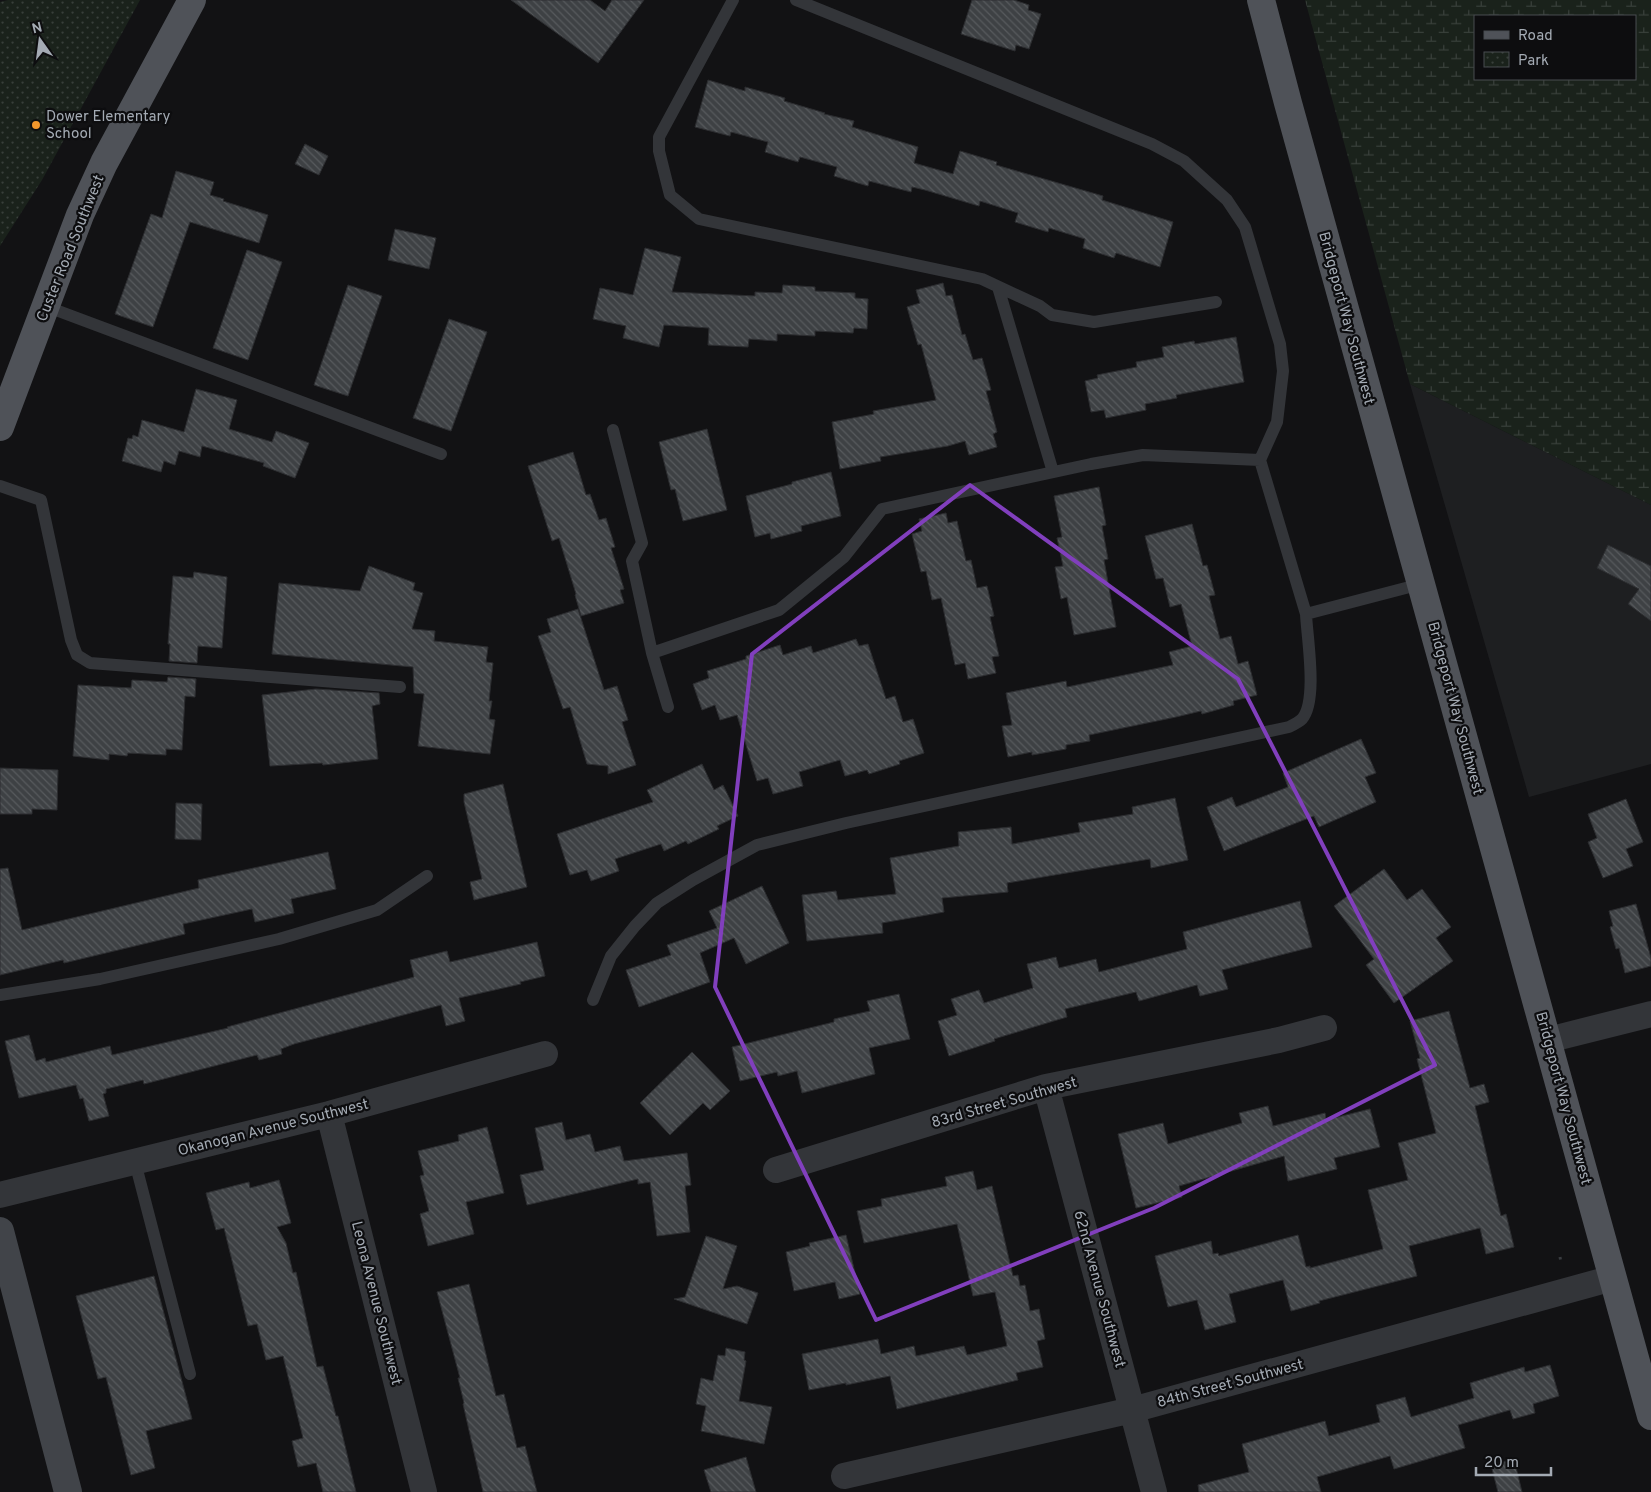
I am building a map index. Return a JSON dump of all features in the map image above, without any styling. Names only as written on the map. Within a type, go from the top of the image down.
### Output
[{"type":"main road","name":"Custer Road Southwest","points":[[0,427],[80,214],[104,163],[192,0]]},
{"type":"main road","name":"Bridgeport Way Southwest","points":[[1261,0],[1290,112],[1651,1416]]},
{"type":"street","points":[[1548,1040],[1651,1014]]},
{"type":"street","name":"83rd Street Southwest","points":[[776,1170],[1046,1086],[1279,1040],[1324,1028]]},
{"type":"street","name":"Okanogan Avenue Southwest","points":[[0,1195],[329,1114],[545,1054]]},
{"type":"street","name":"62nd Avenue Southwest","points":[[1046,1086],[1154,1492]]},
{"type":"street","name":"Leona Avenue Southwest","points":[[329,1114],[424,1492]]},
{"type":"street","points":[[0,1230],[68,1492]]},
{"type":"street","name":"84th Street Southwest","points":[[844,1476],[1132,1410],[1613,1278]]},
{"type":"lane","points":[[733,0],[659,137],[659,151],[670,195],[699,219],[982,279],[1040,306],[1052,316],[1094,322],[1216,302]]},
{"type":"lane","points":[[593,1000],[611,956],[635,926],[657,904],[693,880],[758,845],[846,823],[1289,728],[1302,718],[1311,689],[1306,614],[1260,460],[1276,422],[1283,371],[1280,344],[1245,227],[1227,200],[1184,161],[1152,144],[796,0]]},
{"type":"lane","points":[[998,286],[1053,472]]},
{"type":"lane","points":[[45,306],[441,454]]},
{"type":"lane","points":[[613,430],[642,543],[632,561],[652,653],[668,707]]},
{"type":"lane","points":[[652,653],[779,610],[844,557],[882,509],[1053,472],[1143,455],[1260,460]]},
{"type":"lane","points":[[0,486],[41,500],[71,640],[77,655],[90,663],[400,687]]},
{"type":"lane","points":[[1306,614],[1421,584]]},
{"type":"lane","points":[[0,994],[100,979],[279,939],[377,910],[427,876]]},
{"type":"lane","points":[[135,1162],[190,1374]]},
{"type":"path","points":[[1560,1257],[1561,1262]]},
{"type":"highlighted area","points":[[970,485],[1238,679],[1435,1065],[1154,1208],[876,1320],[715,987],[752,654]]},
{"type":"shaded area","points":[[1410,384],[1651,505],[1651,764],[1529,797]]},
{"type":"green space","name":"Dower Elementary School","points":[[8,0],[140,0],[42,180],[0,246],[0,2]]},
{"type":"green space","points":[[1305,0],[1651,0],[1651,505],[1410,384]]},
{"type":"building","points":[[511,0],[590,0],[605,11],[612,0],[644,0],[598,63]]},
{"type":"building","points":[[972,0],[1014,0],[1029,5],[1028,10],[1041,14],[1029,49],[1016,45],[1015,51],[961,34]]},
{"type":"building","points":[[708,80],[745,91],[745,87],[785,98],[784,101],[824,114],[854,121],[852,127],[918,147],[914,163],[953,174],[960,151],[997,162],[996,165],[1103,196],[1102,200],[1173,222],[1160,267],[1116,253],[1114,258],[1083,248],[1085,239],[1049,228],[1048,232],[1015,222],[1018,213],[980,201],[979,206],[912,187],[911,192],[869,181],[868,186],[834,176],[837,167],[800,157],[798,162],[765,152],[768,142],[731,132],[730,136],[695,127]]},
{"type":"building","points":[[305,144],[328,156],[319,175],[295,164]]},
{"type":"building","points":[[176,171],[214,182],[210,195],[268,215],[259,243],[190,222],[153,327],[115,314],[151,214],[162,218]]},
{"type":"building","points":[[395,229],[436,238],[429,269],[388,260]]},
{"type":"building","points":[[645,248],[681,257],[672,292],[755,296],[755,292],[782,293],[783,285],[815,287],[815,291],[855,293],[855,298],[868,299],[867,329],[854,328],[853,333],[815,331],[815,336],[777,334],[777,341],[749,339],[748,347],[708,345],[709,328],[664,325],[659,347],[623,338],[626,326],[593,319],[600,288],[633,295]]},
{"type":"building","points":[[247,250],[282,262],[248,360],[213,348]]},
{"type":"building","points":[[943,283],[946,296],[952,295],[962,335],[965,334],[973,360],[982,358],[991,390],[986,391],[997,432],[993,434],[997,447],[969,455],[965,441],[948,446],[880,457],[881,461],[840,469],[832,422],[874,414],[873,411],[936,400],[921,344],[918,345],[907,307],[920,303],[916,290]]},
{"type":"building","points":[[348,285],[382,296],[348,396],[314,385]]},
{"type":"building","points":[[449,319],[487,332],[451,431],[413,418]]},
{"type":"building","points":[[1236,337],[1244,382],[1176,395],[1177,398],[1145,404],[1146,410],[1106,418],[1104,410],[1091,412],[1085,381],[1098,378],[1097,375],[1137,367],[1136,362],[1164,357],[1162,347],[1194,341],[1195,344]]},
{"type":"building","points":[[196,389],[237,400],[229,429],[272,442],[276,431],[309,443],[295,478],[263,466],[264,463],[202,446],[200,457],[179,451],[175,465],[164,461],[161,472],[122,461],[128,438],[132,439],[133,435],[138,437],[142,420],[184,432]]},
{"type":"building","points":[[707,429],[727,510],[683,521],[675,489],[671,490],[659,442]]},
{"type":"building","points":[[573,452],[586,495],[590,494],[599,520],[606,518],[615,547],[611,548],[624,589],[620,590],[624,603],[581,616],[559,538],[552,541],[528,466]]},
{"type":"building","points":[[831,472],[841,516],[801,526],[802,531],[771,539],[770,533],[755,537],[746,496]]},
{"type":"building","points":[[1099,487],[1106,525],[1102,526],[1108,559],[1104,560],[1116,627],[1074,635],[1067,597],[1061,599],[1055,567],[1063,566],[1057,538],[1062,537],[1054,496]]},
{"type":"building","points":[[946,513],[948,523],[957,521],[966,561],[971,560],[977,588],[987,586],[994,616],[990,617],[999,656],[992,657],[996,673],[968,679],[965,663],[955,665],[941,598],[932,600],[926,571],[921,572],[912,534],[922,531],[919,519]]},
{"type":"building","points":[[1192,524],[1203,566],[1207,565],[1215,595],[1209,596],[1220,639],[1231,636],[1238,664],[1248,661],[1257,695],[1233,701],[1234,705],[1202,714],[1201,711],[1089,735],[1090,741],[1066,745],[1066,749],[1032,755],[1032,752],[1008,757],[1002,726],[1012,725],[1006,693],[1066,681],[1067,687],[1173,665],[1169,652],[1192,646],[1181,604],[1170,607],[1163,578],[1156,579],[1145,536]]},
{"type":"building","points":[[1608,545],[1651,566],[1651,621],[1628,604],[1639,589],[1597,568]]},
{"type":"building","points":[[369,566],[415,583],[413,590],[423,593],[412,629],[435,631],[434,641],[488,647],[486,662],[493,663],[489,701],[492,701],[489,719],[495,720],[490,754],[418,746],[424,694],[414,693],[413,667],[272,654],[279,583],[360,591]]},
{"type":"building","points":[[194,572],[227,577],[222,648],[198,646],[197,663],[169,661],[170,644],[168,644],[173,576],[193,578]]},
{"type":"building","points":[[578,609],[604,690],[617,686],[628,720],[622,722],[636,765],[608,774],[608,766],[587,764],[570,707],[563,709],[538,636],[551,632],[547,619]]},
{"type":"building","points":[[856,639],[859,646],[868,644],[886,699],[895,696],[903,722],[913,719],[924,753],[899,761],[900,764],[869,774],[867,770],[845,776],[840,760],[799,772],[803,786],[773,794],[768,778],[757,781],[737,715],[720,720],[715,705],[702,710],[693,684],[709,678],[707,671],[746,659],[746,656],[780,645],[783,655],[811,646],[813,653]]},
{"type":"building","points":[[168,677],[196,679],[195,697],[185,696],[182,750],[166,749],[166,755],[128,753],[127,756],[109,754],[109,760],[73,756],[78,685],[131,688],[132,680],[167,682]]},
{"type":"building","points":[[316,689],[379,693],[380,704],[372,706],[378,759],[323,765],[322,763],[270,766],[262,695]]},
{"type":"building","points":[[1361,739],[1376,773],[1365,777],[1376,802],[1319,827],[1314,816],[1224,851],[1207,807],[1232,797],[1236,807],[1288,787],[1283,773]]},
{"type":"building","points":[[702,764],[714,790],[723,785],[738,816],[717,826],[719,829],[688,844],[686,841],[664,851],[661,844],[615,859],[619,871],[591,881],[587,870],[570,875],[557,834],[653,802],[647,790]]},
{"type":"building","points":[[0,768],[58,770],[57,810],[32,809],[32,814],[0,814]]},
{"type":"building","points":[[503,784],[527,887],[474,900],[470,882],[482,879],[464,802],[464,794]]},
{"type":"building","points":[[1175,798],[1188,860],[1151,868],[1150,859],[1007,883],[1008,892],[942,898],[944,912],[882,923],[883,933],[807,941],[802,895],[836,891],[838,900],[896,894],[890,858],[959,846],[958,832],[1011,827],[1012,844],[1080,832],[1078,823],[1133,814],[1132,807]]},
{"type":"building","points":[[1626,799],[1643,842],[1626,849],[1633,866],[1603,878],[1588,842],[1597,838],[1588,814]]},
{"type":"building","points":[[176,803],[202,804],[201,840],[175,839]]},
{"type":"building","points":[[328,852],[336,889],[291,899],[294,913],[255,922],[252,909],[183,924],[185,934],[64,963],[63,960],[0,975],[0,869],[8,868],[22,930],[199,888],[198,880]]},
{"type":"building","points":[[1384,869],[1407,900],[1422,889],[1451,927],[1436,938],[1453,961],[1394,1003],[1366,965],[1374,959],[1334,906]]},
{"type":"building","points":[[762,886],[789,943],[746,964],[734,938],[700,953],[710,982],[639,1007],[626,970],[671,955],[667,945],[717,928],[709,911]]},
{"type":"building","points":[[1300,901],[1312,947],[1222,970],[1228,989],[1200,996],[1197,985],[1139,1001],[1136,992],[1065,1009],[1067,1017],[994,1039],[995,1041],[949,1056],[938,1021],[957,1015],[951,999],[979,990],[984,1003],[1033,988],[1027,964],[1056,957],[1059,968],[1096,959],[1099,972],[1187,949],[1183,932]]},
{"type":"building","points":[[1636,904],[1651,958],[1651,966],[1625,973],[1619,948],[1616,949],[1610,927],[1613,926],[1609,911]]},
{"type":"building","points":[[537,942],[545,976],[520,982],[521,984],[459,998],[465,1021],[446,1026],[441,1005],[294,1044],[281,1049],[282,1054],[259,1060],[257,1055],[144,1084],[143,1080],[106,1089],[106,1093],[103,1094],[109,1116],[89,1121],[83,1098],[80,1099],[76,1085],[19,1098],[5,1041],[29,1035],[36,1061],[45,1058],[46,1062],[110,1046],[112,1055],[228,1028],[414,977],[410,960],[447,951],[450,962]]},
{"type":"building","points":[[899,994],[910,1039],[869,1048],[875,1074],[802,1093],[797,1071],[778,1076],[777,1072],[740,1081],[732,1047],[834,1022],[834,1019],[870,1011],[867,1001]]},
{"type":"building","points":[[1449,1011],[1470,1088],[1484,1084],[1489,1102],[1475,1106],[1501,1216],[1506,1214],[1514,1247],[1486,1254],[1480,1228],[1409,1246],[1417,1276],[1319,1301],[1320,1303],[1291,1311],[1283,1280],[1229,1294],[1236,1322],[1205,1330],[1197,1300],[1168,1307],[1155,1256],[1211,1241],[1213,1254],[1218,1253],[1219,1256],[1298,1235],[1306,1267],[1310,1266],[1310,1268],[1383,1249],[1368,1190],[1408,1180],[1398,1143],[1436,1133],[1417,1059],[1420,1058],[1410,1021]]},
{"type":"building","points":[[692,1052],[730,1091],[710,1110],[703,1103],[670,1135],[640,1103]]},
{"type":"building","points":[[1268,1106],[1273,1126],[1325,1113],[1326,1120],[1370,1109],[1380,1147],[1334,1158],[1337,1169],[1288,1181],[1284,1156],[1179,1186],[1182,1197],[1136,1208],[1118,1134],[1163,1123],[1168,1144],[1242,1123],[1239,1113]]},
{"type":"building","points":[[562,1122],[566,1140],[590,1134],[595,1152],[620,1146],[624,1161],[687,1153],[691,1185],[685,1186],[690,1232],[657,1236],[650,1182],[638,1184],[638,1179],[527,1205],[520,1175],[544,1170],[535,1128]]},
{"type":"building","points":[[487,1127],[504,1193],[466,1202],[474,1234],[428,1246],[420,1214],[429,1211],[420,1176],[424,1175],[418,1151],[459,1141],[458,1135]]},
{"type":"building","points":[[973,1171],[977,1190],[992,1186],[1013,1276],[1018,1275],[1020,1286],[1025,1285],[1030,1311],[1039,1309],[1045,1339],[1037,1341],[1043,1367],[1016,1373],[1018,1380],[897,1409],[890,1376],[809,1390],[802,1354],[878,1339],[881,1354],[914,1346],[916,1356],[964,1346],[967,1355],[1007,1346],[995,1292],[973,1296],[957,1224],[864,1243],[857,1211],[882,1206],[881,1199],[947,1186],[945,1177]]},
{"type":"building","points":[[279,1180],[291,1223],[277,1227],[286,1243],[293,1273],[296,1272],[317,1367],[323,1366],[336,1416],[338,1416],[356,1492],[323,1492],[316,1463],[298,1467],[292,1441],[303,1438],[283,1356],[266,1360],[257,1324],[248,1326],[224,1228],[216,1230],[206,1193],[249,1182],[250,1188]]},
{"type":"building","points":[[846,1235],[860,1294],[839,1299],[835,1282],[794,1291],[786,1252],[810,1246],[809,1243]]},
{"type":"building","points":[[706,1236],[737,1246],[723,1289],[737,1286],[758,1293],[747,1324],[674,1299],[685,1297]]},
{"type":"building","points":[[154,1276],[192,1419],[146,1431],[155,1468],[131,1475],[106,1377],[98,1379],[76,1296]]},
{"type":"building","points":[[469,1284],[496,1396],[504,1394],[517,1448],[525,1446],[537,1492],[483,1492],[463,1404],[458,1378],[460,1378],[437,1292]]},
{"type":"building","points":[[726,1348],[745,1352],[744,1360],[746,1361],[739,1401],[772,1407],[764,1444],[701,1431],[706,1406],[696,1404],[701,1378],[713,1381],[718,1355],[725,1356]]},
{"type":"building","points":[[1550,1365],[1559,1396],[1533,1404],[1535,1413],[1513,1419],[1510,1410],[1458,1425],[1465,1448],[1394,1469],[1390,1456],[1317,1477],[1321,1492],[1199,1492],[1198,1485],[1249,1472],[1242,1444],[1325,1421],[1329,1436],[1380,1422],[1376,1405],[1405,1397],[1411,1417],[1474,1398],[1470,1383],[1524,1367],[1525,1372]]},
{"type":"building","points":[[746,1457],[756,1492],[711,1492],[704,1470]]},
{"type":"building","points":[[1514,1459],[1522,1492],[1498,1492],[1491,1465]]},
{"type":"place","name":"Dower Elementary School","points":[[36,125]]}]
